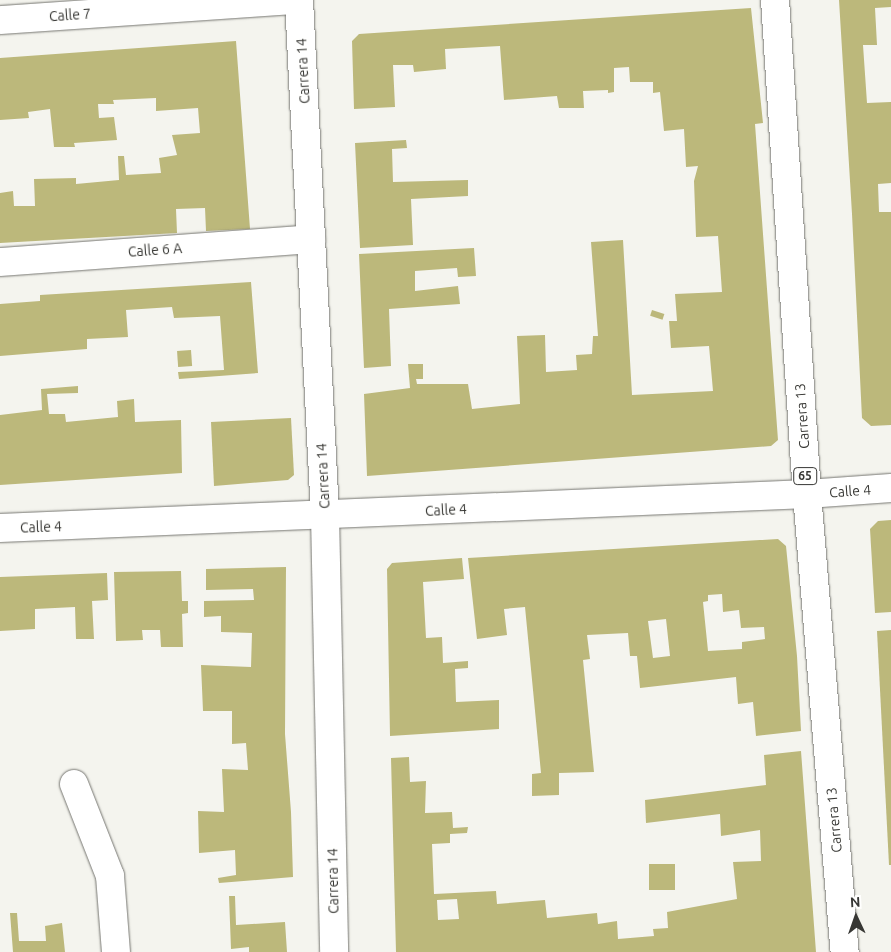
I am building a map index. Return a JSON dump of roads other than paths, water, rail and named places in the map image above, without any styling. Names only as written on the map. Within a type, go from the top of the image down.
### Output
[{"type":"street","name":"Calle 7","points":[[0,20],[290,0]]},
{"type":"street","name":"Carrera 14","points":[[299,0],[325,515],[334,952]]},
{"type":"street","name":"Carrera 13","points":[[775,0],[807,494],[846,952]]},
{"type":"street","name":"Calle 6 A","points":[[0,262],[310,239]]},
{"type":"street","name":"Calle 4","points":[[0,528],[807,494],[891,488]]},
{"type":"street","points":[[74,784],[110,876],[116,952]]}]
